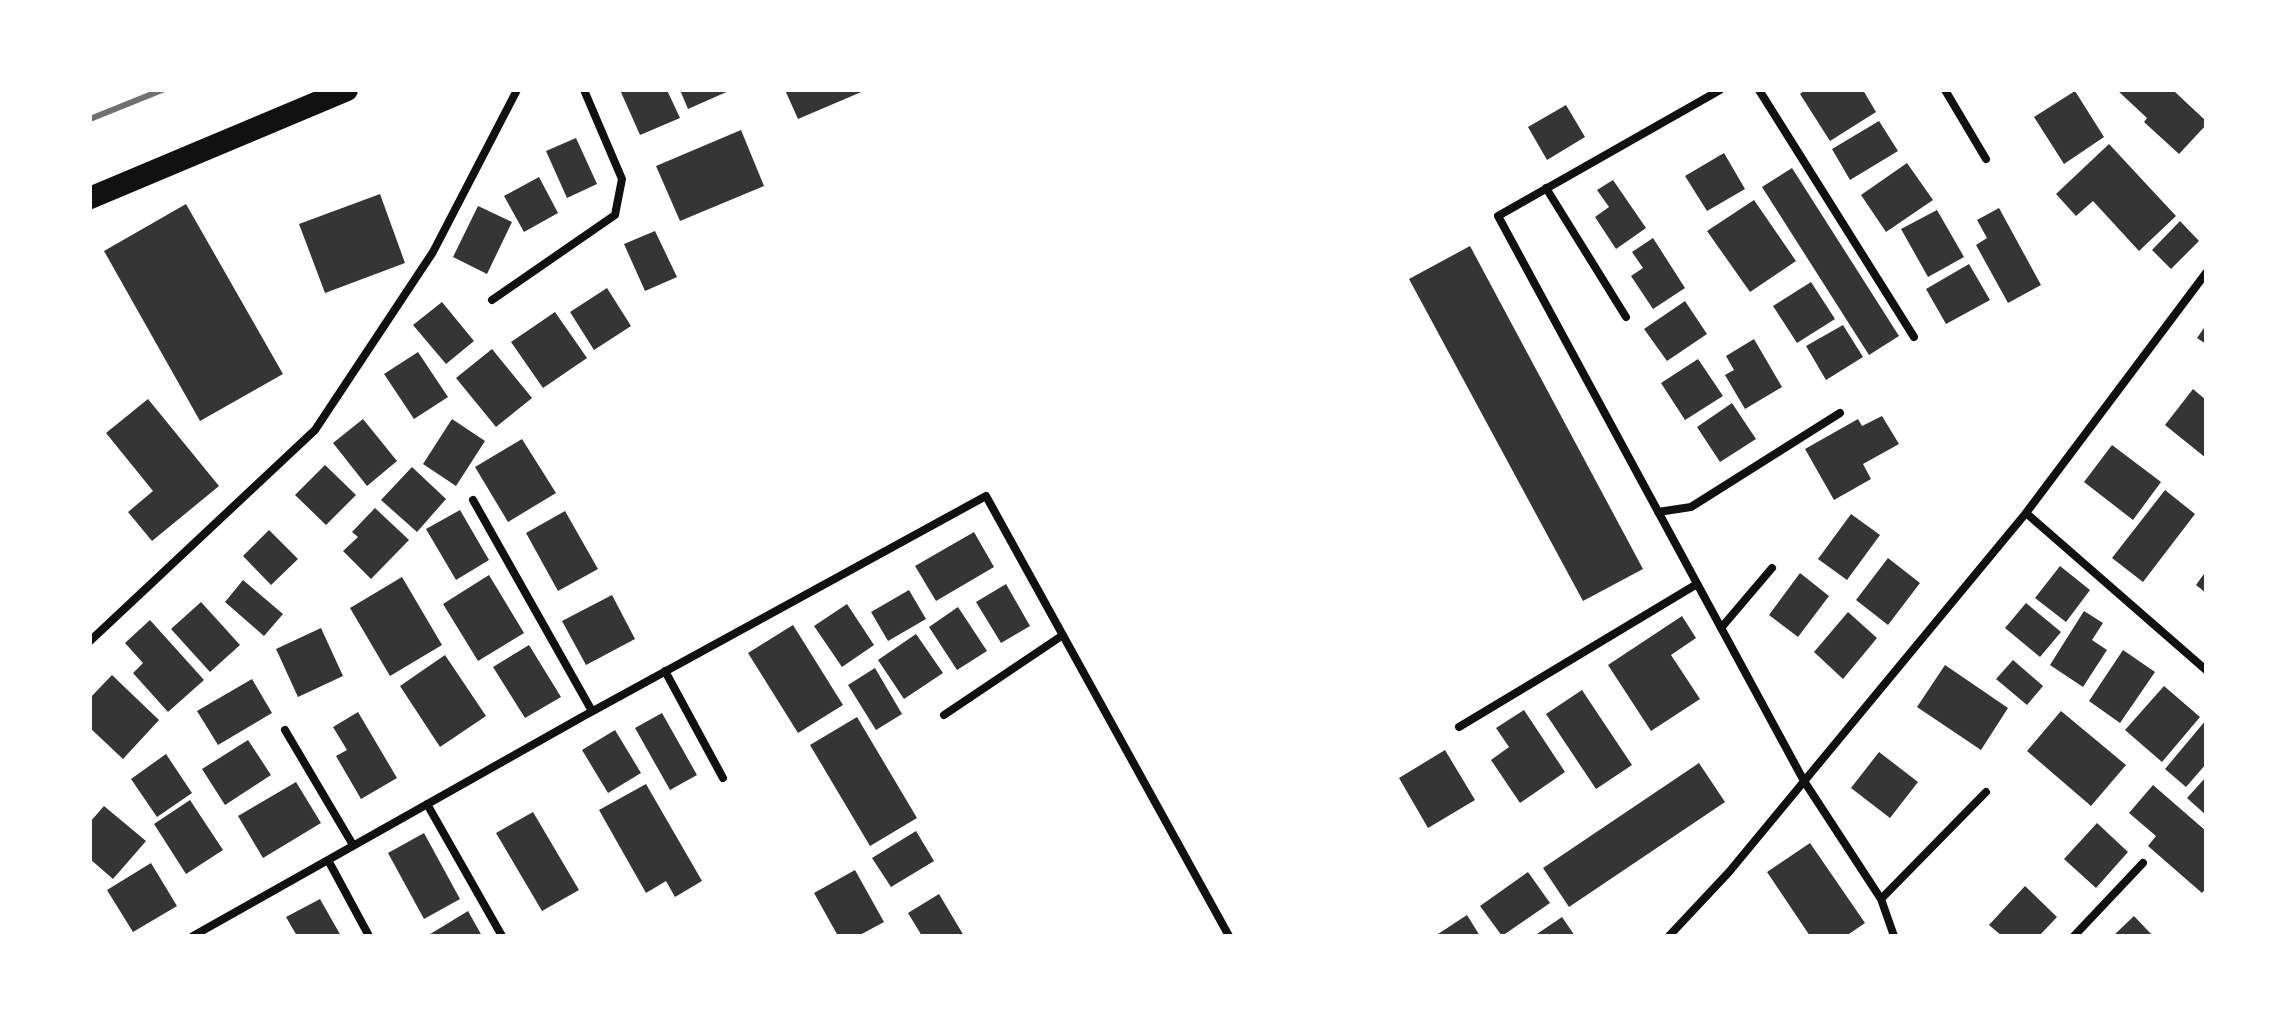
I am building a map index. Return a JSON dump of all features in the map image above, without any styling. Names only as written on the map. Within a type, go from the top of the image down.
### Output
[{"type":"highway","points":[[90,198],[347,90]]},
{"type":"street","points":[[90,641],[315,430],[433,252],[517,90]]},
{"type":"street","points":[[492,300],[615,215],[622,179],[584,90]]},
{"type":"street","points":[[1720,90],[1498,216],[1804,781],[1881,899],[1894,936]]},
{"type":"street","points":[[1759,90],[1914,337]]},
{"type":"street","points":[[1945,90],[1986,159]]},
{"type":"street","points":[[1546,188],[1626,317]]},
{"type":"street","points":[[1669,936],[1729,872],[2026,513],[2206,273]]},
{"type":"street","points":[[1658,512],[1691,507],[1840,413]]},
{"type":"street","points":[[193,936],[592,711],[986,496],[1229,936]]},
{"type":"street","points":[[473,500],[592,711]]},
{"type":"street","points":[[2026,513],[2206,670]]},
{"type":"street","points":[[1721,628],[1772,568]]},
{"type":"street","points":[[1459,727],[1697,584]]},
{"type":"street","points":[[944,715],[1063,635]]},
{"type":"street","points":[[665,671],[723,778]]},
{"type":"street","points":[[285,730],[353,845]]},
{"type":"street","points":[[1881,899],[1986,792]]},
{"type":"street","points":[[427,804],[502,936]]},
{"type":"street","points":[[328,860],[369,936]]},
{"type":"street","points":[[2074,936],[2143,863]]},
{"type":"building","points":[[620,90],[667,90],[680,118],[640,135]]},
{"type":"building","points":[[680,90],[731,90],[688,109]]},
{"type":"building","points":[[785,90],[866,90],[798,119]]},
{"type":"building","points":[[1805,90],[1863,90],[1876,112],[1830,141],[1800,94]]},
{"type":"building","points":[[2117,90],[2176,90],[2206,121],[2206,125],[2179,154],[2144,122],[2147,118]]},
{"type":"building","points":[[2075,91],[2104,137],[2064,164],[2034,117]]},
{"type":"building","points":[[1566,105],[1585,137],[1547,160],[1528,127]]},
{"type":"building","points":[[1879,121],[1898,151],[1850,180],[1832,149]]},
{"type":"building","points":[[741,130],[764,186],[680,221],[656,166]]},
{"type":"building","points":[[576,138],[597,184],[567,198],[546,151]]},
{"type":"building","points":[[2109,144],[2176,216],[2139,251],[2093,201],[2076,216],[2056,194]]},
{"type":"building","points":[[1724,153],[1745,189],[1707,211],[1685,176]]},
{"type":"building","points":[[1907,163],[1933,200],[1886,232],[1861,195]]},
{"type":"building","points":[[1792,168],[1899,336],[1869,355],[1762,187]]},
{"type":"building","points":[[539,177],[558,213],[524,232],[504,196]]},
{"type":"building","points":[[1613,180],[1646,228],[1616,249],[1595,217],[1609,207],[1597,190]]},
{"type":"building","points":[[380,194],[405,263],[325,293],[299,224]]},
{"type":"building","points":[[1754,200],[1796,261],[1750,292],[1707,231]]},
{"type":"building","points":[[186,204],[283,374],[200,421],[104,251]]},
{"type":"building","points":[[478,206],[512,222],[487,274],[453,257]]},
{"type":"building","points":[[1999,208],[2041,285],[2008,303],[1976,245],[1987,238],[1977,220]]},
{"type":"building","points":[[1937,210],[1964,257],[1928,277],[1901,229]]},
{"type":"building","points":[[2180,221],[2199,241],[2171,269],[2152,250]]},
{"type":"building","points":[[655,231],[677,277],[645,291],[624,244]]},
{"type":"building","points":[[1653,238],[1685,288],[1653,309],[1631,276],[1643,268],[1632,252]]},
{"type":"building","points":[[1470,246],[1643,569],[1583,601],[1409,279]]},
{"type":"building","points":[[1969,264],[1990,300],[1946,324],[1926,289]]},
{"type":"building","points":[[1811,282],[1835,319],[1797,343],[1773,306]]},
{"type":"building","points":[[607,288],[631,326],[594,350],[570,312]]},
{"type":"building","points":[[1685,301],[1707,334],[1667,361],[1644,329]]},
{"type":"building","points":[[442,302],[474,341],[446,364],[413,325]]},
{"type":"building","points":[[555,312],[587,358],[543,388],[511,342]]},
{"type":"building","points":[[1843,325],[1863,357],[1826,380],[1806,346]]},
{"type":"building","points":[[2206,325],[2206,344],[2197,338]]},
{"type":"building","points":[[1754,339],[1782,387],[1745,409],[1725,375],[1734,370],[1726,356]]},
{"type":"building","points":[[492,349],[532,398],[496,427],[456,378]]},
{"type":"building","points":[[418,352],[448,397],[414,419],[384,374]]},
{"type":"building","points":[[1698,359],[1723,396],[1685,420],[1661,383]]},
{"type":"building","points":[[2193,389],[2206,400],[2206,458],[2165,425]]},
{"type":"building","points":[[148,399],[219,486],[152,541],[128,512],[153,491],[106,433]]},
{"type":"building","points":[[1732,403],[1756,439],[1720,462],[1697,427]]},
{"type":"building","points":[[1882,416],[1899,444],[1863,464],[1871,479],[1834,500],[1805,449],[1858,419],[1862,426]]},
{"type":"building","points":[[363,419],[397,461],[367,486],[333,443]]},
{"type":"building","points":[[452,419],[485,441],[456,486],[423,464]]},
{"type":"building","points":[[522,439],[556,493],[508,522],[475,467]]},
{"type":"building","points":[[2112,445],[2161,482],[2133,520],[2084,482]]},
{"type":"building","points":[[325,465],[356,495],[326,525],[295,495]]},
{"type":"building","points":[[412,467],[446,499],[417,532],[381,500]]},
{"type":"building","points":[[2165,490],[2195,514],[2143,582],[2112,558]]},
{"type":"building","points":[[375,508],[409,540],[371,579],[343,551],[358,537],[352,532]]},
{"type":"building","points":[[460,510],[489,560],[456,580],[426,529]]},
{"type":"building","points":[[565,511],[598,569],[558,591],[526,533]]},
{"type":"building","points":[[1851,514],[1880,535],[1847,580],[1818,559]]},
{"type":"building","points":[[269,530],[298,559],[271,585],[243,556]]},
{"type":"building","points":[[974,532],[994,567],[936,601],[915,566]]},
{"type":"building","points":[[1888,558],[1920,583],[1888,625],[1856,600]]},
{"type":"building","points":[[2060,566],[2090,590],[2066,622],[2035,598]]},
{"type":"building","points":[[2206,571],[2206,593],[2196,585]]},
{"type":"building","points":[[1800,573],[1829,596],[1798,637],[1769,615]]},
{"type":"building","points":[[489,575],[524,633],[478,661],[443,604]]},
{"type":"building","points":[[402,577],[442,645],[390,676],[350,608]]},
{"type":"building","points":[[243,580],[283,614],[264,636],[225,602]]},
{"type":"building","points":[[1006,584],[1030,626],[1001,643],[976,602]]},
{"type":"building","points":[[909,590],[926,619],[888,641],[871,612]]},
{"type":"building","points":[[612,595],[635,639],[586,665],[562,621]]},
{"type":"building","points":[[201,602],[240,645],[210,672],[171,629]]},
{"type":"building","points":[[2026,603],[2061,632],[2040,657],[2005,628]]},
{"type":"building","points":[[847,604],[874,645],[842,667],[814,626]]},
{"type":"building","points":[[958,607],[987,651],[957,670],[929,627]]},
{"type":"building","points":[[2084,611],[2103,623],[2092,640],[2107,650],[2083,687],[2050,665]]},
{"type":"building","points":[[1848,612],[1877,638],[1843,679],[1814,652]]},
{"type":"building","points":[[1682,616],[1696,638],[1671,655],[1700,699],[1651,731],[1608,665]]},
{"type":"building","points":[[150,620],[204,680],[168,712],[133,673],[143,663],[125,643]]},
{"type":"building","points":[[793,625],[843,705],[798,733],[748,653]]},
{"type":"building","points":[[321,628],[343,676],[298,697],[276,649]]},
{"type":"building","points":[[916,634],[943,673],[904,699],[878,660]]},
{"type":"building","points":[[529,645],[561,697],[525,718],[493,667]]},
{"type":"building","points":[[2123,650],[2155,672],[2120,723],[2089,701]]},
{"type":"building","points":[[445,655],[486,716],[440,747],[400,686]]},
{"type":"building","points":[[2013,660],[2043,686],[2027,705],[1996,679]]},
{"type":"building","points":[[1945,665],[2008,708],[1981,750],[1917,707]]},
{"type":"building","points":[[875,668],[902,714],[876,730],[848,685]]},
{"type":"building","points":[[112,675],[159,720],[123,759],[90,728],[90,698]]},
{"type":"building","points":[[252,679],[272,713],[218,745],[197,711]]},
{"type":"building","points":[[2164,686],[2200,717],[2162,762],[2125,730]]},
{"type":"building","points":[[1582,690],[1632,765],[1596,789],[1546,714]]},
{"type":"building","points":[[1524,710],[1565,772],[1520,803],[1491,760],[1509,747],[1496,728]]},
{"type":"building","points":[[2061,711],[2126,765],[2091,806],[2027,751]]},
{"type":"building","points":[[358,712],[397,778],[361,799],[336,756],[347,750],[333,727]]},
{"type":"building","points":[[662,713],[697,775],[670,790],[635,728]]},
{"type":"building","points":[[857,717],[917,818],[870,846],[810,745]]},
{"type":"building","points":[[2206,720],[2206,764],[2186,787],[2165,769]]},
{"type":"building","points":[[615,730],[641,773],[608,793],[582,750]]},
{"type":"building","points":[[248,740],[271,775],[225,805],[202,769]]},
{"type":"building","points":[[1445,750],[1475,800],[1428,828],[1399,778]]},
{"type":"building","points":[[1879,752],[1918,782],[1890,818],[1851,788]]},
{"type":"building","points":[[166,754],[192,793],[157,817],[131,779]]},
{"type":"building","points":[[1699,763],[1725,802],[1569,907],[1543,868]]},
{"type":"building","points":[[2206,777],[2206,815],[2187,798]]},
{"type":"building","points":[[296,782],[321,823],[263,858],[238,816]]},
{"type":"building","points":[[646,784],[702,881],[675,897],[666,881],[646,893],[599,810]]},
{"type":"building","points":[[2153,785],[2206,831],[2206,888],[2202,893],[2148,846],[2156,836],[2129,813]]},
{"type":"building","points":[[190,800],[223,850],[186,874],[154,824]]},
{"type":"building","points":[[104,806],[146,841],[113,879],[90,859],[90,822]]},
{"type":"building","points":[[533,812],[579,890],[542,911],[496,833]]},
{"type":"building","points":[[2097,823],[2128,852],[2096,888],[2064,859]]},
{"type":"building","points":[[916,831],[934,861],[891,887],[872,858]]},
{"type":"building","points":[[424,833],[460,899],[424,919],[388,853]]},
{"type":"building","points":[[1810,843],[1865,923],[1846,936],[1810,936],[1767,872]]},
{"type":"building","points":[[151,863],[177,906],[133,932],[107,890]]},
{"type":"building","points":[[855,870],[884,922],[858,936],[838,936],[814,893]]},
{"type":"building","points":[[1528,872],[1550,903],[1502,936],[1480,906]]},
{"type":"building","points":[[2025,886],[2057,917],[2039,936],[2002,936],[1989,925]]},
{"type":"building","points":[[939,894],[964,936],[922,936],[908,913]]},
{"type":"building","points":[[320,899],[341,936],[297,936],[286,917]]},
{"type":"building","points":[[468,911],[482,936],[427,936]]},
{"type":"building","points":[[1467,915],[1480,936],[1435,936]]},
{"type":"building","points":[[2134,916],[2153,936],[2113,936]]},
{"type":"building","points":[[1562,917],[1575,936],[1534,936]]},
{"type":"railway","points":[[90,119],[162,90]]}]
